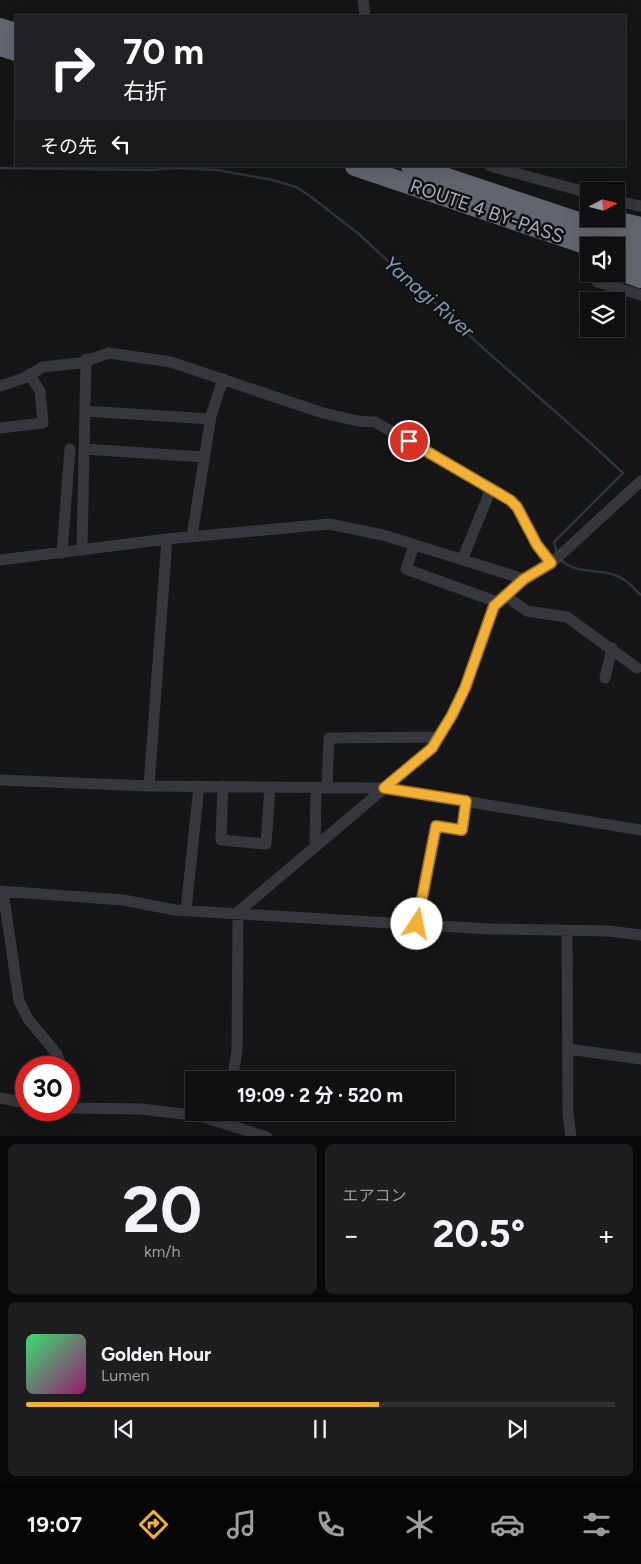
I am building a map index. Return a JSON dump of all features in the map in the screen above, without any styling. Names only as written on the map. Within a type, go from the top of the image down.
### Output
[{"type":"highway","points":[[0,28],[15,34]]},
{"type":"highway","points":[[0,46],[15,51]]},
{"type":"highway","name":"ROUTE 4 BY-PASS","points":[[358,167],[580,242]]},
{"type":"highway","name":"ROUTE 4 BY-PASS","points":[[414,167],[641,243]]},
{"type":"highway","points":[[508,198],[580,213]]},
{"type":"highway","points":[[455,200],[580,254]]},
{"type":"highway","points":[[625,221],[641,227]]},
{"type":"highway","points":[[625,258],[641,263]]},
{"type":"highway","points":[[625,272],[641,278]]},
{"type":"street","points":[[363,0],[364,15]]},
{"type":"street","points":[[494,167],[580,191]]},
{"type":"street","points":[[625,203],[641,206]]},
{"type":"street","points":[[598,282],[641,295]]},
{"type":"street","points":[[0,386],[24,378],[43,367],[80,363],[86,359],[109,353],[171,362],[323,412],[358,421],[375,422],[491,489],[517,507],[537,545],[551,563]]},
{"type":"street","points":[[82,550],[86,359]]},
{"type":"street","points":[[0,428],[42,423],[40,391],[30,374]]},
{"type":"street","points":[[192,536],[210,419],[223,379]]},
{"type":"street","points":[[85,411],[210,419]]},
{"type":"street","points":[[84,449],[204,457]]},
{"type":"street","points":[[62,552],[70,450]]},
{"type":"street","points":[[234,1071],[237,1051],[238,912],[432,748],[465,688],[485,627],[500,599],[524,579],[551,563],[641,481]]},
{"type":"street","points":[[462,560],[491,489]]},
{"type":"street","points":[[0,560],[192,536],[329,524],[350,527],[414,545],[524,579]]},
{"type":"street","points":[[149,786],[168,539]]},
{"type":"street","points":[[414,545],[406,568],[500,599],[527,611],[567,617],[637,668]]},
{"type":"street","points":[[605,678],[612,648]]},
{"type":"street","points":[[315,846],[329,738],[439,737]]},
{"type":"street","points":[[0,780],[149,786],[384,788],[641,830]]},
{"type":"street","points":[[186,910],[198,786]]},
{"type":"street","points":[[223,786],[221,840],[266,844],[270,787]]},
{"type":"street","points":[[417,924],[436,826],[462,830],[466,801]]},
{"type":"street","points":[[58,1056],[28,1019],[18,1001],[1,891],[123,900],[186,910],[641,935]]},
{"type":"street","points":[[566,931],[568,1114],[571,1136]]},
{"type":"street","points":[[568,1048],[641,1059]]},
{"type":"street","points":[[0,1098],[15,1101]]},
{"type":"street","points":[[80,1108],[141,1109],[185,1114]]},
{"type":"street","points":[[232,1121],[267,1136]]},
{"type":"waterway","name":"Yanagi River","points":[[0,168],[152,170],[177,168],[217,170],[273,180],[296,187],[310,196],[360,235],[407,279],[416,284],[466,333],[623,473],[554,542],[557,554]]},
{"type":"waterway","name":"Yanagi River","points":[[561,560],[575,568],[616,575],[626,581],[641,595]]},
{"type":"tunnel","points":[[612,237],[615,229]]},
{"type":"route","points":[[409,441],[510,500],[517,507],[537,545],[551,563],[524,579],[494,606],[465,688],[452,715],[432,748],[384,788],[466,801],[462,830],[436,826],[417,924]]}]
